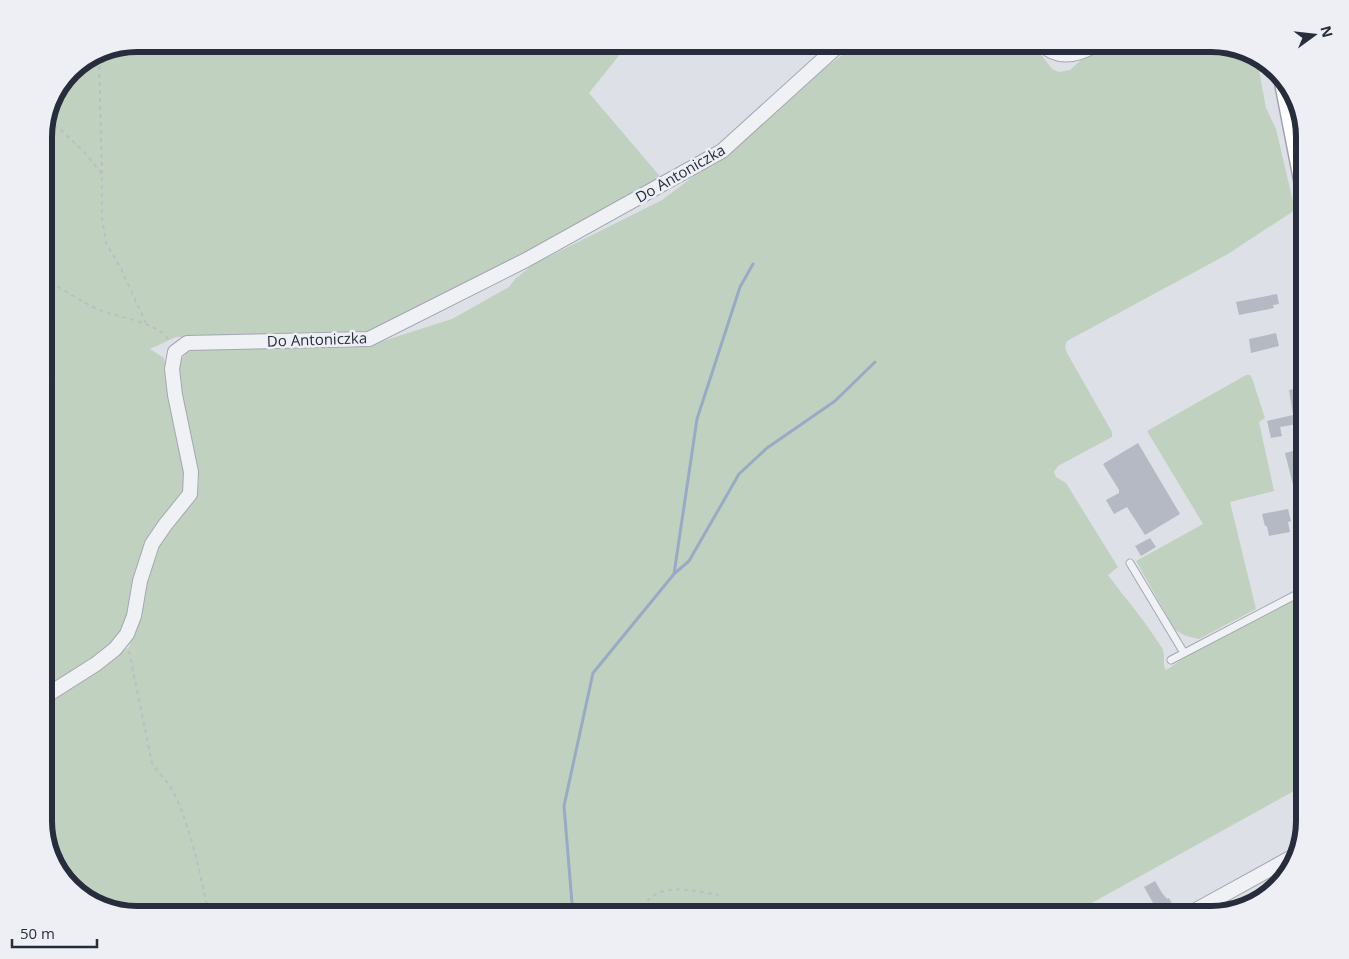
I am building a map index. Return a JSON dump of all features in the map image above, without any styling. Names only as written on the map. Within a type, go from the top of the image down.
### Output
[{"type":"main road","points":[[1290,105],[1296,135]]},
{"type":"street","name":"Do Antoniczka","points":[[175,352],[187,343],[369,339],[526,260],[722,151],[831,52]]},
{"type":"street","points":[[1055,52],[1070,55],[1081,52]]},
{"type":"street","points":[[53,691],[96,664],[115,649],[127,634],[134,616],[140,582],[152,544],[165,524],[190,494],[191,472],[175,395],[172,369],[175,352]]},
{"type":"street","points":[[1203,906],[1288,859]]},
{"type":"lane","points":[[1130,563],[1184,654]]},
{"type":"lane","points":[[1171,660],[1296,595]]},
{"type":"path","points":[[99,62],[102,218],[106,243],[121,269],[146,323]]},
{"type":"path","points":[[54,126],[85,154],[102,174]]},
{"type":"path","points":[[53,283],[96,309],[146,323],[167,336],[175,352]]},
{"type":"path","points":[[127,634],[152,763],[156,771],[172,789],[177,801],[194,851],[207,906]]},
{"type":"path","points":[[645,906],[649,899],[670,890],[719,895]]},
{"type":"green space","points":[[138,52],[620,52],[621,53],[589,93],[664,181],[368,332],[176,337],[150,349],[164,358],[171,402],[187,474],[199,484],[179,381],[179,367],[183,357],[189,352],[204,348],[332,347],[383,341],[452,319],[509,287],[515,279],[534,264],[662,200],[719,157],[817,74],[846,52],[1039,52],[1052,69],[1059,72],[1070,70],[1093,52],[1211,52],[1239,57],[1258,67],[1266,108],[1276,129],[1295,210],[1228,254],[1067,341],[1065,347],[1067,353],[1112,432],[1112,437],[1058,466],[1054,472],[1056,477],[1066,483],[1118,567],[1108,575],[1162,648],[1166,670],[1186,657],[1290,601],[1296,600],[1296,790],[1086,906],[127,906],[116,904],[90,892],[70,873],[57,849],[53,827],[53,701],[129,647],[138,619],[109,649],[53,686],[53,132],[55,116],[61,100],[70,86],[95,64],[121,54]]},
{"type":"green space","points":[[1246,375],[1250,375],[1252,378],[1265,418],[1259,422],[1274,491],[1230,502],[1256,609],[1199,639],[1186,636],[1175,630],[1136,561],[1203,524],[1147,431]]},
{"type":"building","points":[[1277,294],[1279,304],[1273,305],[1274,308],[1239,315],[1236,302]]},
{"type":"building","points":[[1276,333],[1279,346],[1251,353],[1249,339]]},
{"type":"building","points":[[1296,389],[1296,424],[1280,427],[1282,436],[1271,438],[1267,421],[1293,415],[1289,390]]},
{"type":"building","points":[[1138,443],[1180,514],[1145,535],[1127,507],[1114,514],[1106,500],[1119,493],[1119,490],[1103,464]]},
{"type":"building","points":[[1296,450],[1296,488],[1294,489],[1285,453]]},
{"type":"building","points":[[1288,509],[1291,521],[1288,522],[1290,532],[1269,536],[1262,514]]},
{"type":"building","points":[[1150,538],[1156,547],[1141,556],[1135,546]]},
{"type":"building","points":[[1155,881],[1173,906],[1155,906],[1144,887]]},
{"type":"waterway","points":[[674,574],[697,419],[740,287],[753,264]]},
{"type":"waterway","points":[[572,906],[564,806],[593,673],[674,574],[689,561],[739,474],[767,448],[835,401],[875,362]]},
{"type":"waterway","points":[[55,842],[67,868]]}]
